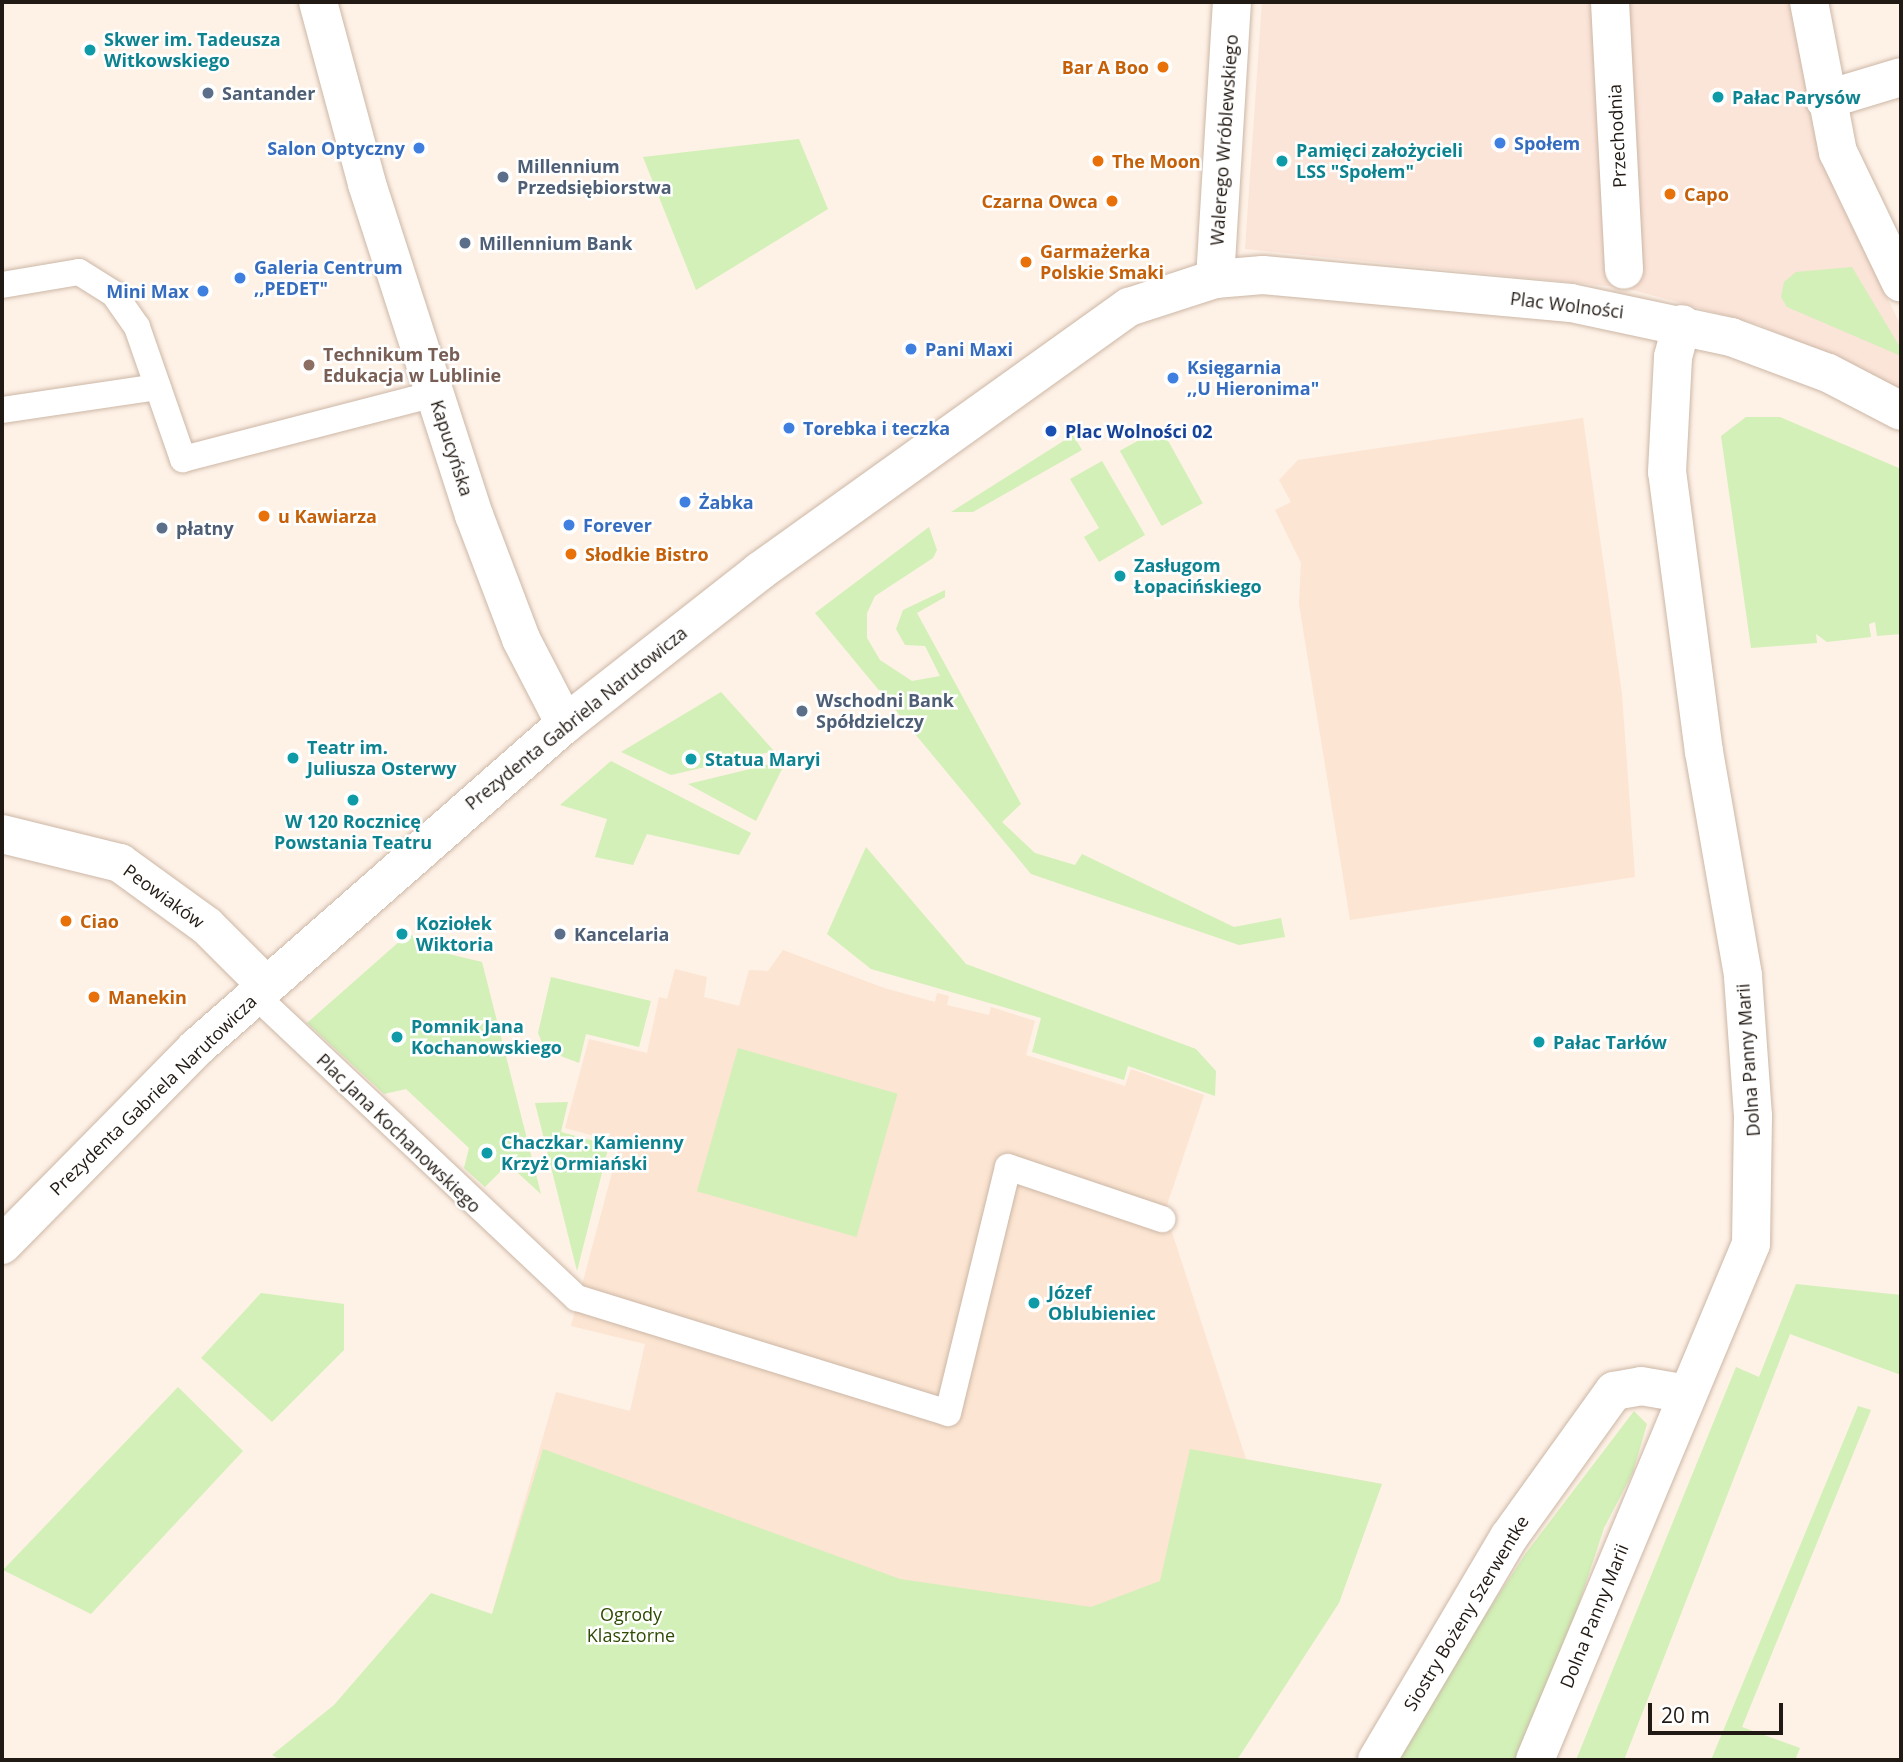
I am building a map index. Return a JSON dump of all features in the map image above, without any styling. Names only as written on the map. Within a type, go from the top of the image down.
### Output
[{"type":"street","name":"Kapucyńska","points":[[318,2],[435,394],[521,639],[565,724]]},
{"type":"street","name":"Walerego Wróblewskiego","points":[[1216,279],[1232,2]]},
{"type":"street","name":"Przechodnia","points":[[1610,2],[1624,270]]},
{"type":"street","points":[[1809,2],[1825,100],[1858,202],[1901,284]]},
{"type":"street","points":[[1825,100],[1901,77]]},
{"type":"street","name":"Plac Wolności","points":[[1216,279],[1304,275],[1571,303],[1682,324],[1828,373],[1901,411]]},
{"type":"street","name":"Prezydenta Gabriela Narutowicza","points":[[2,1245],[260,990],[565,724],[760,571],[1091,329],[1129,307],[1216,279]]},
{"type":"street","name":"Dolna Panny Marii","points":[[1535,1760],[1751,1244],[1755,1201],[1743,975],[1704,752],[1667,472],[1673,357],[1682,324]]},
{"type":"street","name":"Peowiaków","points":[[2,834],[83,849],[120,863],[207,926],[260,990]]},
{"type":"street","name":"Siostry Bożeny Szerwentke","points":[[1377,1760],[1509,1536],[1614,1391],[1641,1385],[1687,1394]]},
{"type":"lane","points":[[2,285],[79,272],[98,280],[137,327],[183,459],[435,394]]},
{"type":"lane","points":[[2,410],[158,387]]},
{"type":"lane","name":"Plac Jana Kochanowskiego","points":[[260,990],[544,1272],[577,1298],[948,1413],[1008,1167],[1162,1219]]},
{"type":"shaded area","points":[[1262,2],[1796,2],[1810,102],[1834,190],[1901,326],[1901,390],[1760,325],[1626,288],[1245,249]]},
{"type":"shaded area","points":[[1583,418],[1622,694],[1635,877],[1350,920],[1299,604],[1301,563],[1275,510],[1291,502],[1279,480],[1298,460]]},
{"type":"shaded area","points":[[783,950],[884,988],[935,1002],[937,993],[949,996],[947,1005],[989,1015],[991,1007],[1035,1021],[1026,1055],[1125,1086],[1131,1069],[1204,1095],[1165,1211],[1246,1459],[1382,1484],[1210,1760],[468,1760],[492,1614],[556,1392],[630,1411],[645,1344],[571,1326],[620,1143],[565,1128],[589,1039],[647,1053],[659,997],[667,999],[675,969],[707,977],[704,997],[739,1006],[749,970],[768,971]]},
{"type":"green space","points":[[799,139],[828,209],[696,290],[643,157]]},
{"type":"green space","points":[[1852,267],[1901,349],[1901,356],[1787,307],[1781,297],[1784,282],[1796,272]]},
{"type":"green space","points":[[1746,417],[1780,417],[1901,469],[1901,634],[1877,636],[1875,622],[1869,624],[1871,637],[1827,642],[1816,634],[1817,643],[1751,648],[1721,436]]},
{"type":"green space","points":[[1161,428],[1203,503],[1162,526],[1120,451]]},
{"type":"green space","points":[[1073,435],[1082,450],[973,512],[951,512]]},
{"type":"green space","points":[[1102,461],[1145,535],[1099,562],[1084,537],[1099,528],[1070,479]]},
{"type":"green space","points":[[929,527],[937,550],[933,558],[875,596],[867,613],[867,638],[880,660],[912,681],[940,676],[925,646],[905,645],[896,629],[903,610],[945,590],[945,597],[917,613],[1021,804],[1002,822],[1035,853],[1075,865],[1082,854],[1234,927],[1281,918],[1285,937],[1239,945],[1031,874],[815,613]]},
{"type":"green space","points":[[721,692],[774,751],[671,775],[621,752]]},
{"type":"green space","points":[[611,761],[751,833],[739,855],[647,834],[633,865],[595,857],[607,819],[560,805]]},
{"type":"green space","points":[[779,762],[783,767],[756,821],[688,784]]},
{"type":"green space","points":[[866,847],[966,964],[1196,1049],[1216,1071],[1215,1096],[1128,1066],[1124,1080],[1032,1052],[1041,1018],[871,969],[827,934]]},
{"type":"green space","points":[[409,933],[436,951],[482,962],[541,1194],[508,1164],[485,1187],[464,1168],[469,1148],[406,1089],[384,1094],[307,1023]]},
{"type":"green space","points":[[551,977],[651,1001],[639,1047],[586,1034],[579,1063],[545,1050],[538,1033]]},
{"type":"green space","points":[[738,1048],[898,1094],[856,1237],[697,1191]]},
{"type":"green space","points":[[568,1102],[561,1132],[609,1145],[577,1271],[535,1103]]},
{"type":"green space","points":[[1796,1284],[1901,1295],[1901,1375],[1790,1334],[1624,1760],[1576,1760],[1736,1367],[1759,1377]]},
{"type":"green space","points":[[261,1293],[344,1304],[344,1350],[272,1422],[201,1358]]},
{"type":"green space","points":[[178,1387],[243,1451],[91,1614],[3,1570]]},
{"type":"green space","points":[[1858,1406],[1871,1410],[1742,1727],[1800,1748],[1795,1760],[1711,1760]]},
{"type":"green space","points":[[1634,1411],[1647,1424],[1633,1472],[1604,1528],[1573,1622],[1515,1760],[1390,1760],[1526,1553]]},
{"type":"green space","name":"Ogrody Klasztorne","points":[[543,1449],[900,1579],[1091,1607],[1160,1581],[1190,1449],[1382,1484],[1339,1603],[1237,1760],[281,1760],[272,1755],[334,1705],[431,1593],[492,1614]]},
{"type":"place","name":"Skwer im. Tadeusza Witkowskiego","points":[[90,50]]},
{"type":"place","name":"Bar A Boo","points":[[1163,67]]},
{"type":"place","name":"Santander","points":[[208,93]]},
{"type":"place","name":"Pałac Parysów","points":[[1718,97]]},
{"type":"place","name":"Społem","points":[[1500,143]]},
{"type":"place","name":"Salon Optyczny","points":[[419,148]]},
{"type":"place","name":"The Moon","points":[[1098,161]]},
{"type":"place","name":"Pamięci założycieli LSS \"Społem\"","points":[[1282,161]]},
{"type":"place","name":"Millennium Przedsiębiorstwa","points":[[503,177]]},
{"type":"place","name":"Capo","points":[[1670,194]]},
{"type":"place","name":"Czarna Owca","points":[[1112,201]]},
{"type":"place","name":"Millennium Bank","points":[[465,243]]},
{"type":"place","name":"Garmażerka Polskie Smaki","points":[[1026,262]]},
{"type":"place","name":"Galeria Centrum ,,PEDET\"","points":[[240,278]]},
{"type":"place","name":"Mini Max","points":[[203,291]]},
{"type":"place","name":"Pani Maxi","points":[[911,349]]},
{"type":"place","name":"Technikum Teb Edukacja w Lublinie","points":[[309,365]]},
{"type":"place","name":"Księgarnia ,,U Hieronima\"","points":[[1173,378]]},
{"type":"place","name":"Torebka i teczka","points":[[789,428]]},
{"type":"place","name":"Plac Wolności 02","points":[[1051,431]]},
{"type":"place","name":"Żabka","points":[[685,502]]},
{"type":"place","name":"u Kawiarza","points":[[264,516]]},
{"type":"place","name":"Forever","points":[[569,525]]},
{"type":"place","name":"płatny","points":[[162,528]]},
{"type":"place","name":"Słodkie Bistro","points":[[571,554]]},
{"type":"place","name":"Zasługom Łopacińskiego","points":[[1120,576]]},
{"type":"place","name":"Wschodni Bank Spółdzielczy","points":[[802,711]]},
{"type":"place","name":"Teatr im. Juliusza Osterwy","points":[[293,758]]},
{"type":"place","name":"Statua Maryi","points":[[691,759]]},
{"type":"place","name":"W 120 Rocznicę Powstania Teatru","points":[[353,800]]},
{"type":"place","name":"Ciao","points":[[66,921]]},
{"type":"place","name":"Koziołek Wiktoria","points":[[402,934]]},
{"type":"place","name":"Kancelaria","points":[[560,934]]},
{"type":"place","name":"Manekin","points":[[94,997]]},
{"type":"place","name":"Pomnik Jana Kochanowskiego","points":[[397,1037]]},
{"type":"place","name":"Pałac Tarłów","points":[[1539,1042]]},
{"type":"place","name":"Chaczkar. Kamienny Krzyż Ormiański","points":[[487,1153]]},
{"type":"place","name":"Józef Oblubieniec","points":[[1034,1303]]}]
